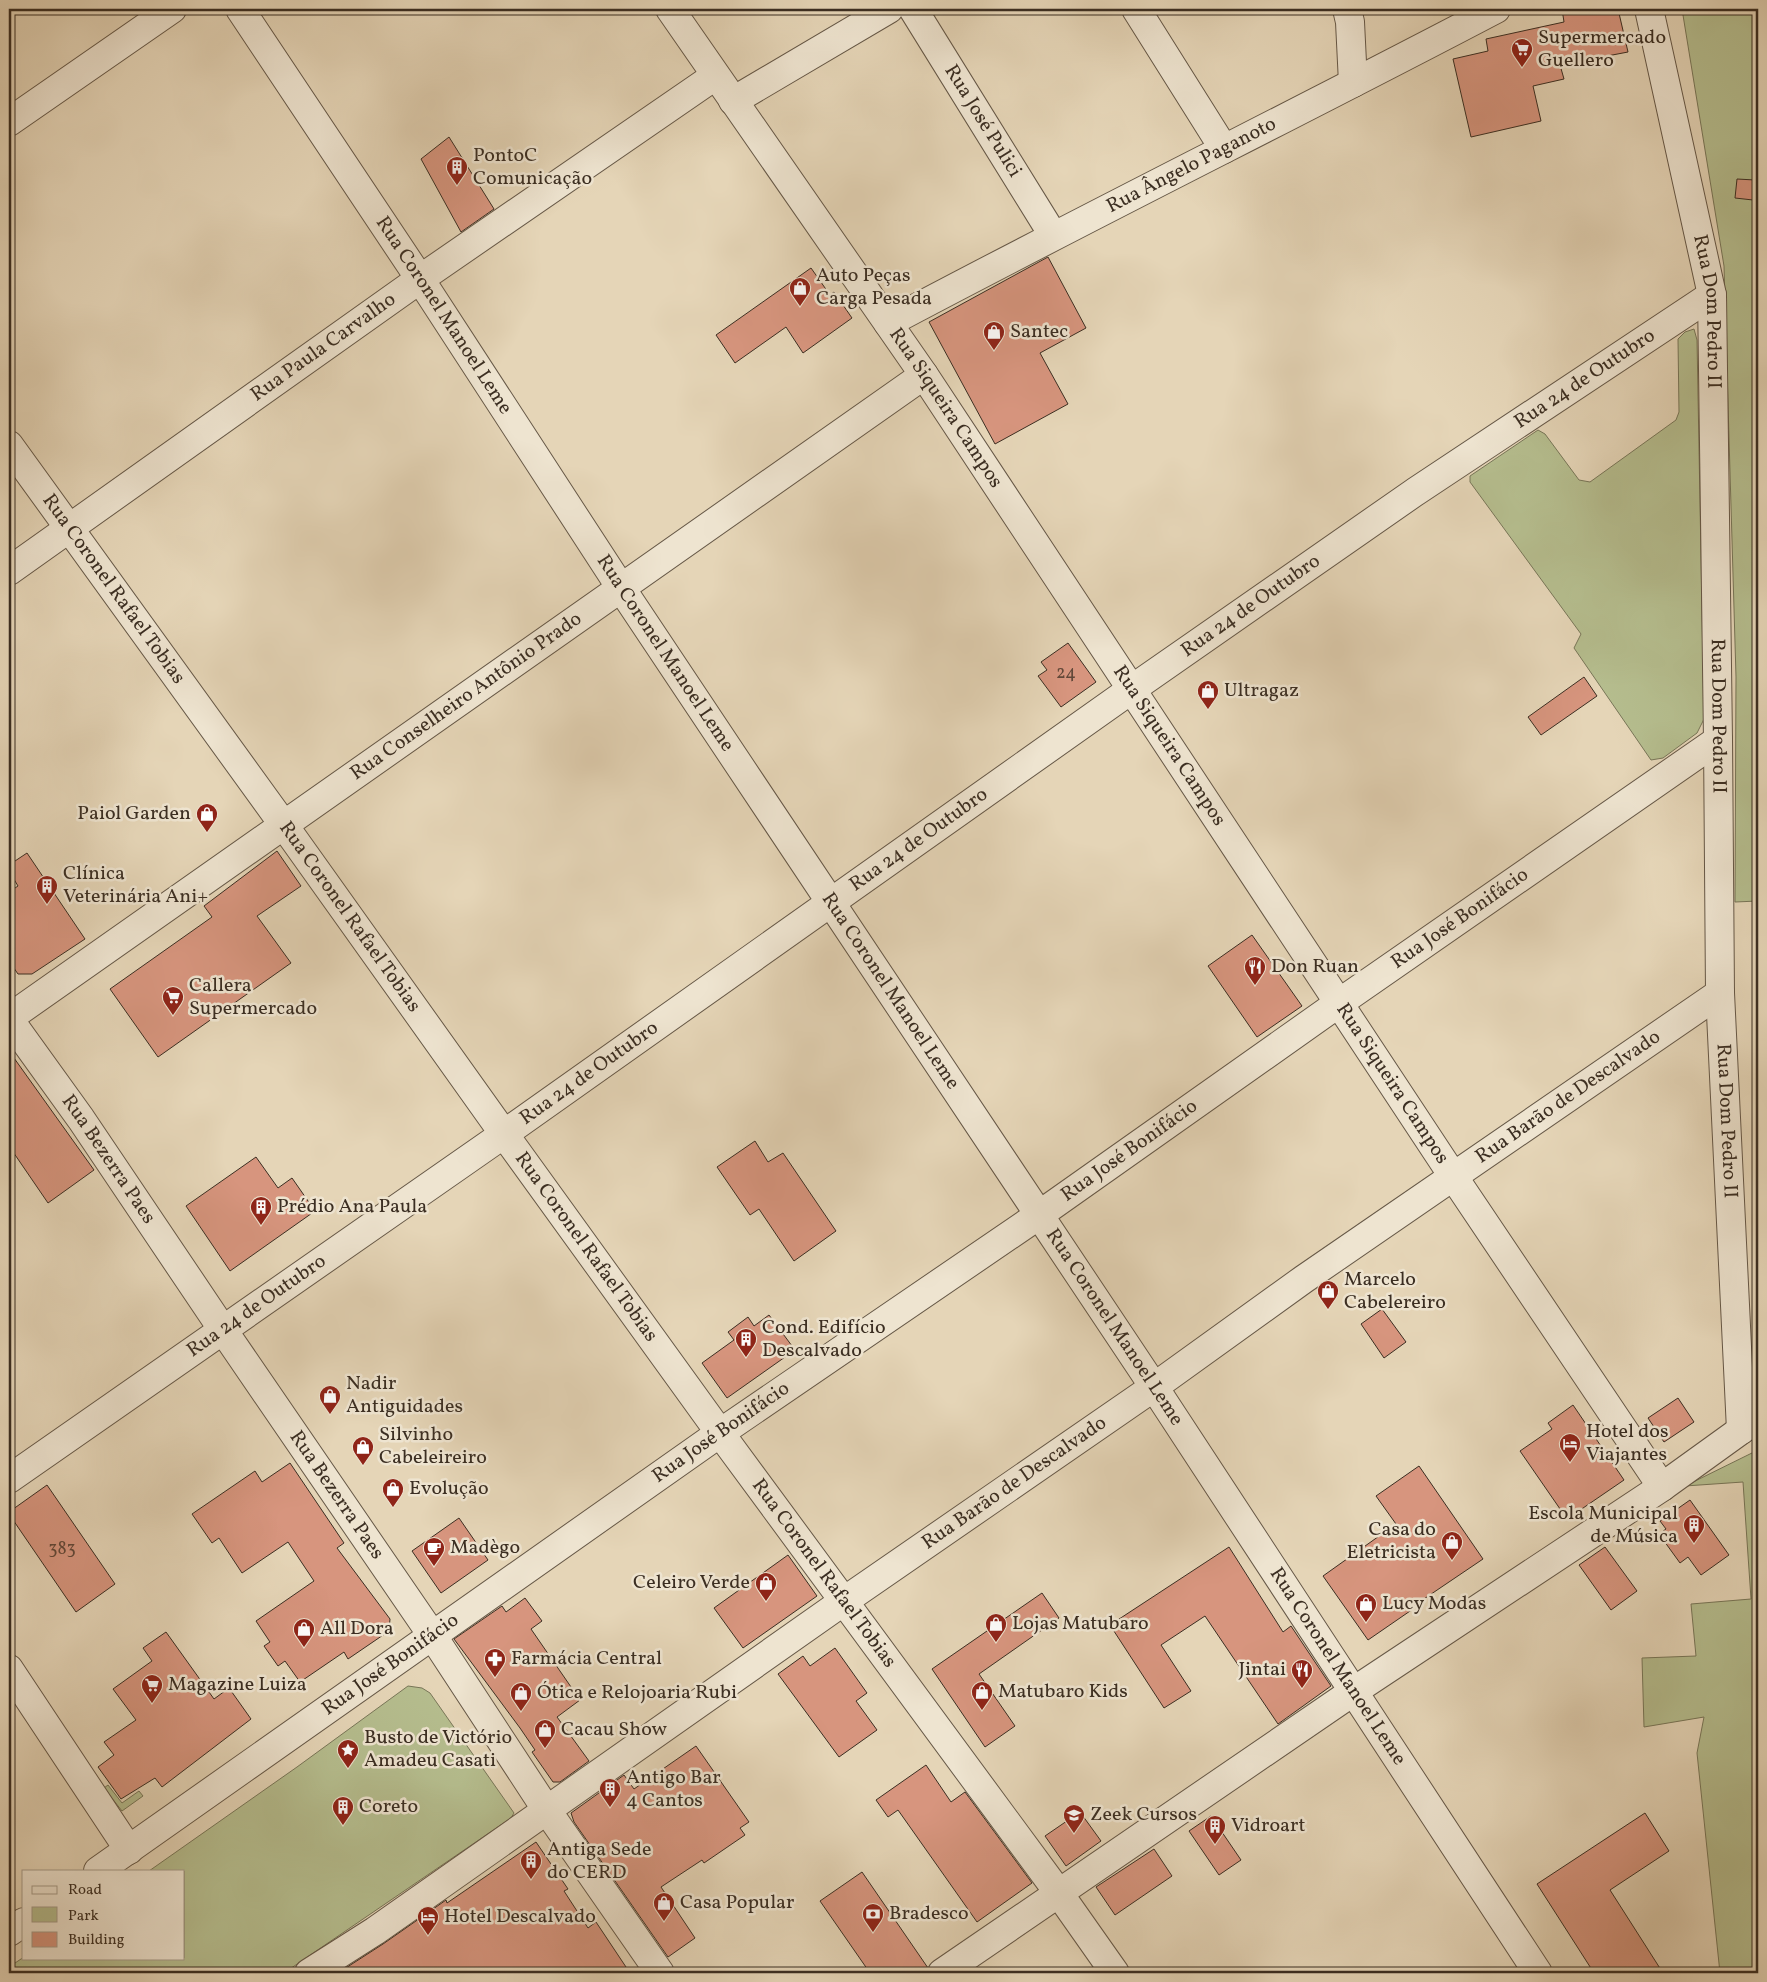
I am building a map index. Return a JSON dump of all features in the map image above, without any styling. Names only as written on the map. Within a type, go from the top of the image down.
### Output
[{"type":"street","points":[[9,122],[172,9]]},
{"type":"street","name":"Rua Coronel Manoel Leme","points":[[240,9],[420,279],[621,588],[1154,1387],[1538,1973]]},
{"type":"street","name":"Rua Siqueira Campos","points":[[670,9],[924,375],[1453,1176],[1662,1487]]},
{"type":"street","points":[[733,100],[889,9]]},
{"type":"street","name":"Rua José Pulici","points":[[913,9],[1053,235]]},
{"type":"street","points":[[1136,9],[1224,149]]},
{"type":"street","points":[[1347,9],[1350,22],[1353,83]]},
{"type":"street","name":"Rua Ângelo Paganoto","points":[[888,323],[1053,235],[1496,9]]},
{"type":"street","name":"Rua Dom Pedro II","points":[[1649,9],[1712,295],[1720,993],[1750,1424]]},
{"type":"street","name":"Rua Paula Carvalho","points":[[9,571],[420,279],[715,76]]},
{"type":"street","name":"Rua 24 de Outubro","points":[[9,1479],[504,1134],[1132,689],[1415,492],[1712,295]]},
{"type":"street","name":"Rua Conselheiro Antônio Prado","points":[[9,1019],[924,375]]},
{"type":"street","name":"Rua Coronel Rafael Tobias","points":[[9,445],[68,529],[284,824],[504,1134],[720,1433],[1058,1892],[1115,1973]]},
{"type":"street","name":"Rua José Bonifácio","points":[[99,1870],[720,1433],[1039,1215],[1718,740]]},
{"type":"street","name":"Rua Barão de Descalvado","points":[[309,1973],[375,1931],[546,1809],[1154,1387],[1304,1279],[1720,993]]},
{"type":"street","name":"Rua Bezerra Paes","points":[[9,1019],[72,1106],[432,1635],[546,1809],[660,1973]]},
{"type":"street","points":[[942,1973],[1354,1690],[1662,1487],[1750,1424]]},
{"type":"street","points":[[9,1669],[129,1850]]},
{"type":"street","points":[[9,1932],[22,1923]]},
{"type":"green space","points":[[1682,9],[1758,9],[1758,901],[1735,902],[1736,677],[1724,266]]},
{"type":"green space","points":[[1694,329],[1697,340],[1704,719],[1697,733],[1663,758],[1651,760],[1574,648],[1581,634],[1470,482],[1470,476],[1538,430],[1545,434],[1579,480],[1590,482],[1676,420],[1679,412],[1678,339],[1685,332]]},
{"type":"green space","points":[[1758,1450],[1758,1973],[1720,1973],[1697,1753],[1704,1717],[1644,1727],[1642,1658],[1696,1656],[1691,1604],[1751,1599],[1743,1482],[1685,1486]]},
{"type":"green space","points":[[408,1686],[422,1688],[430,1693],[514,1813],[511,1818],[284,1973],[9,1973],[9,1967],[22,1958],[22,1960],[185,1960],[185,1870],[150,1870]]},
{"type":"green space","points":[[108,1785],[122,1803],[139,1791],[143,1796],[122,1811],[104,1788]]},
{"type":"building","points":[[1562,9],[1618,9],[1628,52],[1560,65],[1564,79],[1533,86],[1541,121],[1471,137],[1453,59],[1488,51],[1486,39],[1564,22]]},
{"type":"building","name":"PontoC Comunicação","points":[[449,137],[494,209],[461,232],[421,159]]},
{"type":"building","points":[[1737,179],[1755,180],[1753,200],[1735,198]]},
{"type":"building","name":"Santec","points":[[1048,257],[1086,328],[1040,353],[1068,404],[995,444],[929,322]]},
{"type":"building","name":"Auto Peças Carga Pesada","points":[[811,268],[830,295],[834,292],[852,318],[803,353],[786,327],[735,363],[716,335]]},
{"type":"building","points":[[1068,643],[1096,682],[1061,707],[1038,676],[1047,670],[1041,662]]},
{"type":"building","points":[[1584,677],[1597,696],[1541,735],[1528,717]]},
{"type":"building","name":"Callera Supermercado","points":[[277,851],[301,886],[257,916],[291,963],[158,1057],[110,989],[212,917],[204,906]]},
{"type":"building","points":[[27,853],[85,939],[32,974],[18,974],[9,961],[9,892],[18,886],[9,871],[9,865]]},
{"type":"building","name":"Don Ruan","points":[[1252,935],[1302,1006],[1257,1037],[1208,966]]},
{"type":"building","points":[[9,1051],[94,1170],[48,1203],[9,1146]]},
{"type":"building","points":[[755,1141],[768,1162],[783,1153],[836,1231],[794,1261],[759,1209],[750,1215],[717,1167]]},
{"type":"building","points":[[256,1157],[278,1188],[292,1178],[315,1211],[230,1271],[186,1206]]},
{"type":"building","points":[[1382,1309],[1406,1342],[1384,1358],[1361,1324]]},
{"type":"building","name":"Cond. Edifício Descalvado","points":[[769,1315],[795,1350],[727,1398],[702,1363],[734,1340],[728,1332],[748,1317],[754,1326]]},
{"type":"building","points":[[1678,1398],[1694,1422],[1664,1442],[1648,1418]]},
{"type":"building","name":"Hotel dos Viajantes","points":[[1573,1405],[1624,1480],[1567,1519],[1520,1451],[1552,1429],[1548,1423]]},
{"type":"building","points":[[290,1463],[344,1543],[337,1548],[390,1619],[389,1631],[348,1659],[344,1652],[300,1682],[285,1661],[278,1666],[264,1646],[270,1642],[256,1621],[314,1581],[288,1542],[242,1573],[219,1538],[212,1543],[192,1514],[255,1471],[262,1482]]},
{"type":"building","points":[[1419,1466],[1483,1559],[1412,1607],[1413,1609],[1368,1640],[1323,1576],[1396,1524],[1376,1496]]},
{"type":"building","points":[[47,1485],[115,1584],[76,1612],[9,1514],[9,1512]]},
{"type":"building","name":"Escola Municipal de Música","points":[[1690,1500],[1729,1555],[1701,1575],[1688,1557],[1680,1563],[1659,1534],[1666,1529],[1660,1521]]},
{"type":"building","points":[[459,1518],[488,1560],[441,1593],[412,1551]]},
{"type":"building","points":[[1229,1547],[1283,1632],[1291,1626],[1331,1686],[1278,1724],[1205,1616],[1161,1645],[1191,1691],[1164,1708],[1110,1625]]},
{"type":"building","points":[[1605,1547],[1637,1591],[1611,1610],[1579,1565]]},
{"type":"building","name":"Celeiro Verde","points":[[788,1555],[817,1596],[743,1648],[714,1608]]},
{"type":"building","name":"Lojas Matubaro","points":[[1042,1593],[1059,1618],[979,1674],[1015,1726],[985,1747],[932,1669]]},
{"type":"building","points":[[525,1598],[542,1621],[531,1629],[580,1700],[557,1717],[589,1761],[560,1782],[553,1782],[532,1752],[535,1750],[520,1728],[454,1639],[502,1606],[506,1612]]},
{"type":"building","points":[[166,1632],[214,1699],[229,1688],[251,1719],[162,1787],[155,1778],[121,1799],[98,1767],[114,1755],[104,1742],[136,1720],[113,1689],[152,1661],[143,1648]]},
{"type":"building","points":[[835,1648],[867,1693],[856,1701],[877,1730],[839,1757],[778,1674],[803,1656],[810,1666]]},
{"type":"building","points":[[696,1746],[749,1822],[740,1828],[745,1835],[704,1863],[702,1860],[661,1887],[695,1938],[668,1957],[574,1822],[571,1813],[624,1775],[634,1789]]},
{"type":"building","points":[[926,1765],[951,1802],[965,1792],[1032,1883],[977,1922],[898,1810],[888,1817],[876,1800]]},
{"type":"building","points":[[1080,1812],[1101,1841],[1066,1866],[1045,1836]]},
{"type":"building","points":[[1645,1813],[1669,1851],[1610,1890],[1663,1973],[1594,1973],[1537,1884]]},
{"type":"building","name":"Vidroart","points":[[1211,1816],[1241,1860],[1219,1875],[1189,1831]]},
{"type":"building","points":[[536,1842],[568,1889],[564,1891],[588,1928],[596,1922],[630,1973],[338,1973],[446,1900],[447,1903]]},
{"type":"building","points":[[1154,1849],[1172,1876],[1115,1915],[1096,1887]]},
{"type":"building","name":"Bradesco","points":[[862,1872],[928,1968],[927,1973],[870,1973],[820,1901]]},
{"type":"place","name":"Supermercado Guellero","points":[[1522,68]]},
{"type":"place","name":"PontoC Comunicação","points":[[457,186]]},
{"type":"place","name":"Auto Peças Carga Pesada","points":[[800,307]]},
{"type":"place","name":"Santec","points":[[994,351]]},
{"type":"place","name":"Ultragaz","points":[[1208,710]]},
{"type":"place","name":"Paiol Garden","points":[[207,833]]},
{"type":"place","name":"Clínica Veterinária Ani+","points":[[47,905]]},
{"type":"place","name":"Don Ruan","points":[[1255,986]]},
{"type":"place","name":"Callera Supermercado","points":[[173,1016]]},
{"type":"place","name":"Prédio Ana Paula","points":[[261,1226]]},
{"type":"place","name":"Marcelo Cabelereiro","points":[[1328,1310]]},
{"type":"place","name":"Cond. Edifício Descalvado","points":[[746,1358]]},
{"type":"place","name":"Nadir Antiguidades","points":[[330,1415]]},
{"type":"place","name":"Hotel dos Viajantes","points":[[1570,1463]]},
{"type":"place","name":"Silvinho Cabeleireiro","points":[[363,1466]]},
{"type":"place","name":"Evolução","points":[[393,1508]]},
{"type":"place","name":"Escola Municipal de Música","points":[[1694,1544]]},
{"type":"place","name":"Casa do Eletricista","points":[[1452,1561]]},
{"type":"place","name":"Madègo","points":[[434,1567]]},
{"type":"place","name":"Celeiro Verde","points":[[766,1602]]},
{"type":"place","name":"Lucy Modas","points":[[1366,1623]]},
{"type":"place","name":"Lojas Matubaro","points":[[996,1643]]},
{"type":"place","name":"All Dora","points":[[304,1648]]},
{"type":"place","name":"Farmácia Central","points":[[495,1678]]},
{"type":"place","name":"Jintai","points":[[1302,1689]]},
{"type":"place","name":"Magazine Luiza","points":[[152,1704]]},
{"type":"place","name":"Matubaro Kids","points":[[982,1711]]},
{"type":"place","name":"Ótica e Relojoaria Rubi","points":[[521,1712]]},
{"type":"place","name":"Cacau Show","points":[[545,1749]]},
{"type":"place","name":"Busto de Victório Amadeu Casati","points":[[348,1769]]},
{"type":"place","name":"Antigo Bar 4 Cantos","points":[[610,1808]]},
{"type":"place","name":"Coreto","points":[[343,1826]]},
{"type":"place","name":"Zeek Cursos","points":[[1074,1834]]},
{"type":"place","name":"Vidroart","points":[[1215,1845]]},
{"type":"place","name":"Antiga Sede do CERD","points":[[531,1880]]},
{"type":"place","name":"Casa Popular","points":[[664,1922]]},
{"type":"place","name":"Bradesco","points":[[873,1933]]},
{"type":"place","name":"Hotel Descalvado","points":[[428,1936]]}]
